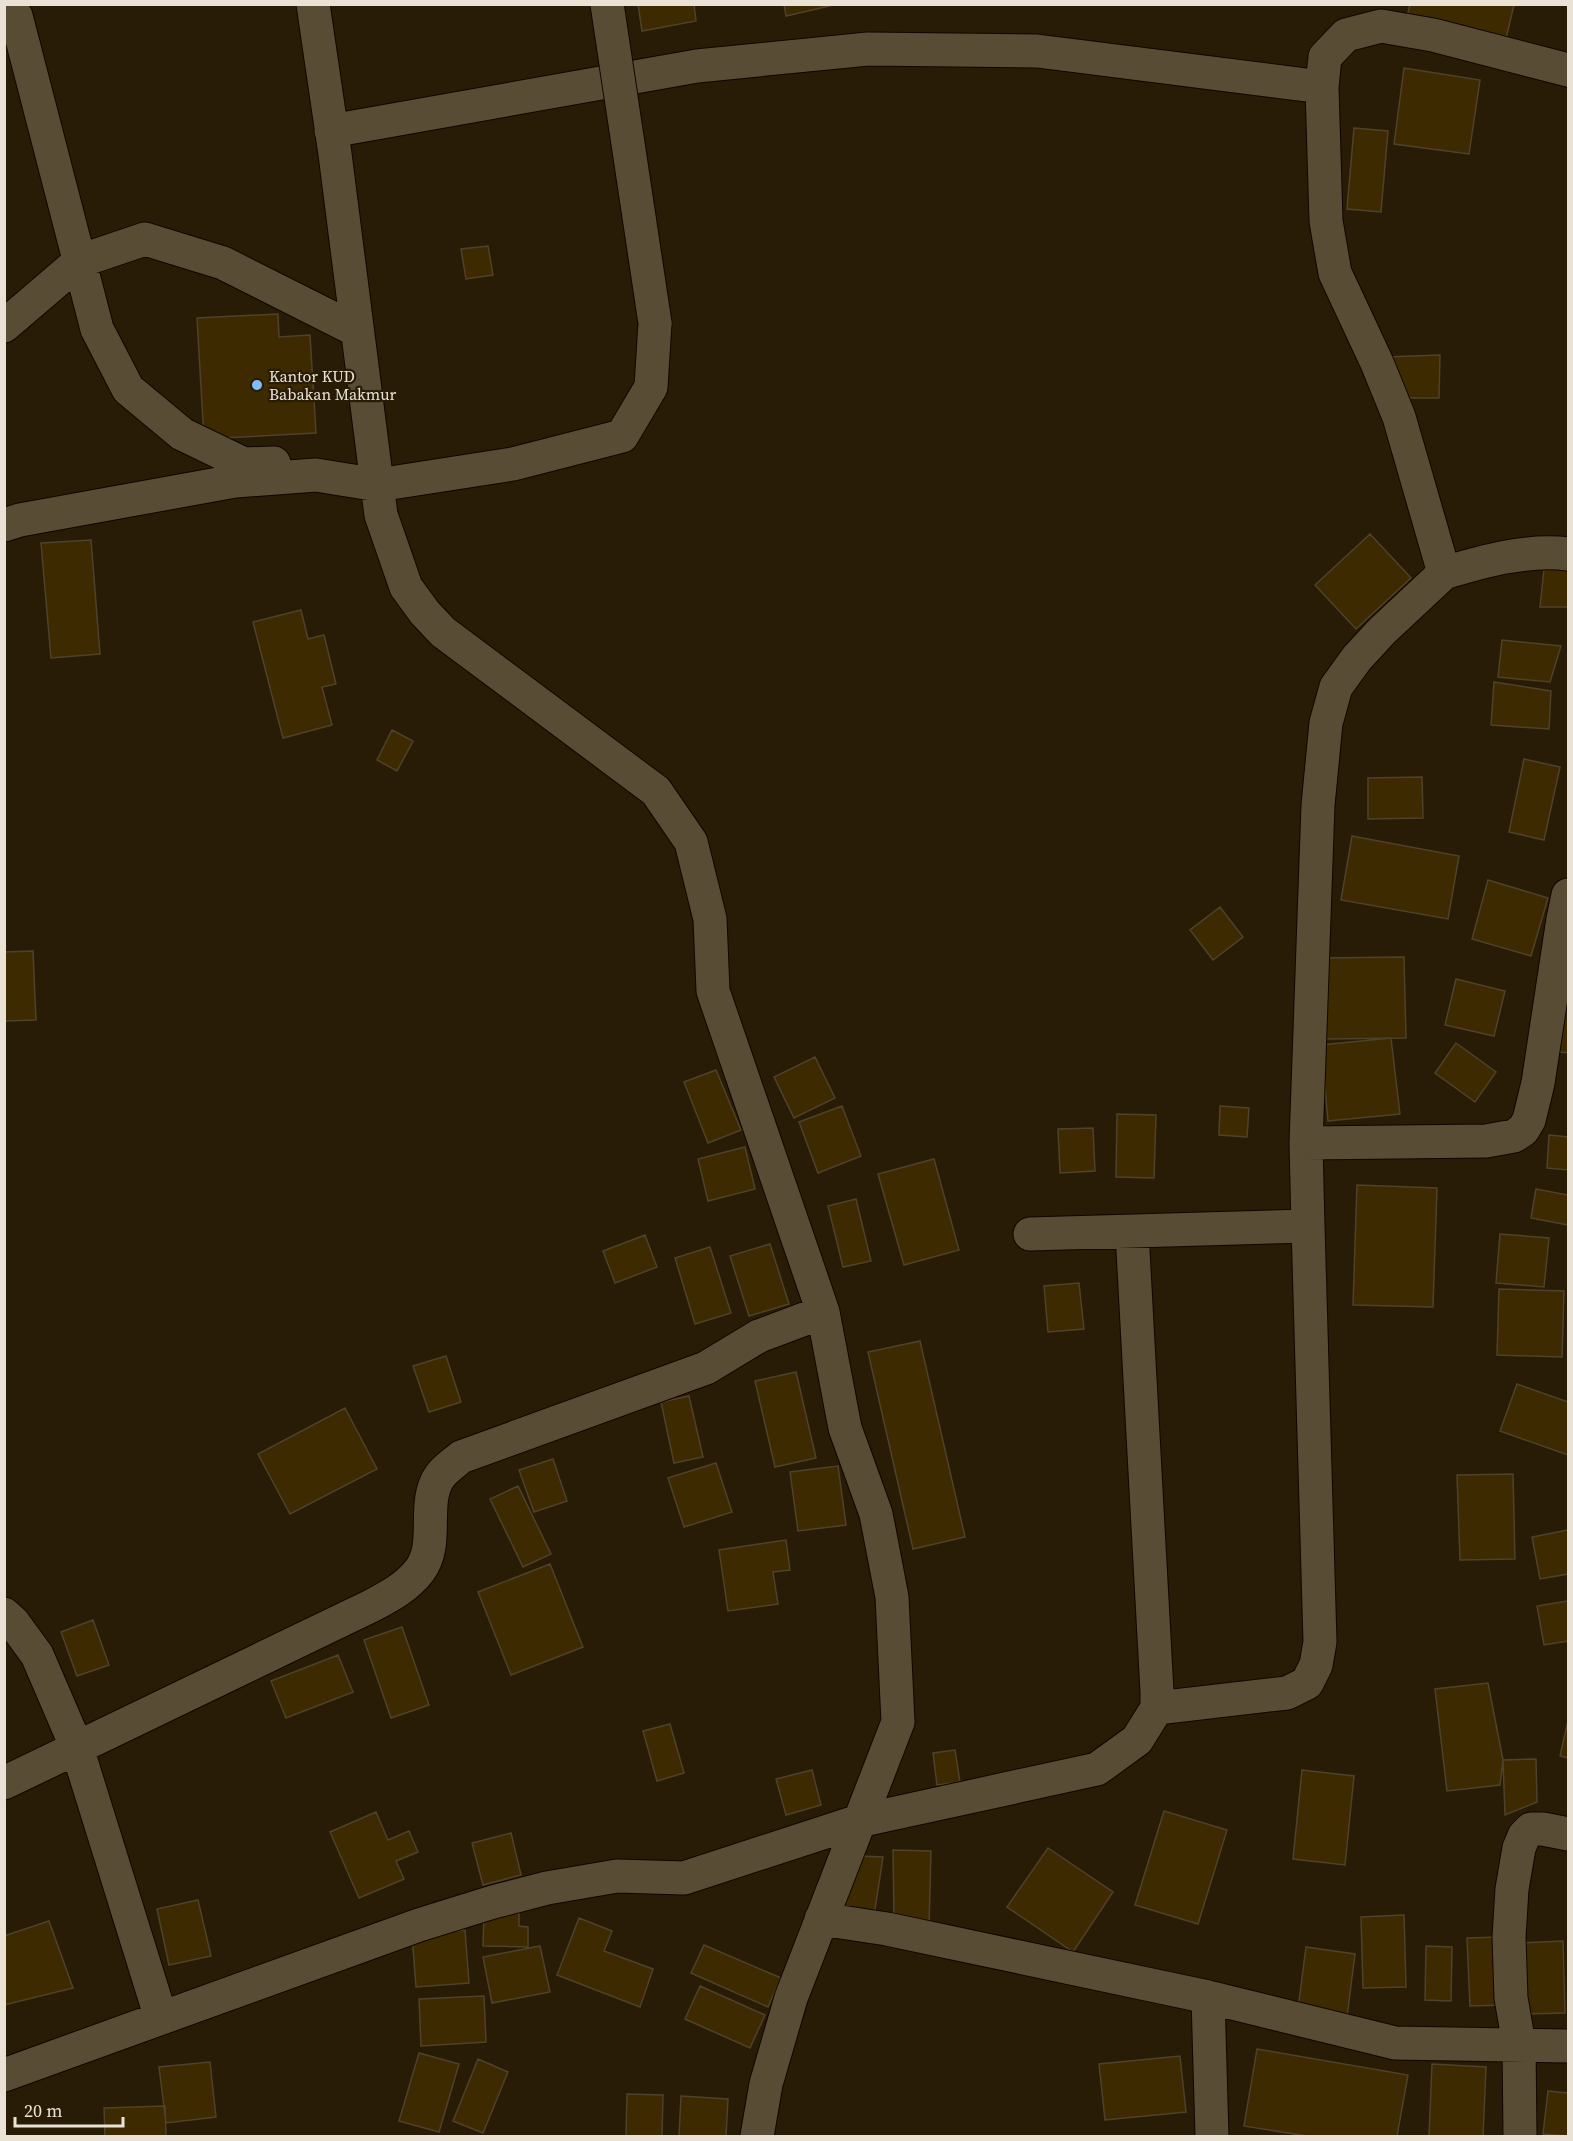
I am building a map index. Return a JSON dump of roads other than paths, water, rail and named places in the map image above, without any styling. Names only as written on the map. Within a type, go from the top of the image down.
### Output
[{"type":"street","points":[[313,4],[375,485],[381,515],[406,587],[425,613],[443,632],[656,791],[691,842],[710,919],[713,991],[824,1312],[845,1428],[876,1514],[892,1597],[898,1722],[791,1998],[766,2084],[757,2136]]},
{"type":"street","points":[[4,525],[91,506],[235,481],[316,475],[375,485],[513,464],[622,436],[651,387],[655,323],[607,4]]},
{"type":"street","points":[[4,8],[16,16],[97,329],[128,389],[182,434],[244,464],[293,462],[329,467],[375,485]]},
{"type":"street","points":[[1444,573],[1399,417],[1373,354],[1335,273],[1326,221],[1322,87],[1325,57],[1346,35],[1381,26],[1433,35],[1569,70]]},
{"type":"street","points":[[331,131],[697,66],[868,50],[1037,51],[1322,87]]},
{"type":"street","points":[[4,326],[80,261],[145,239],[223,263],[356,330]]},
{"type":"street","points":[[1157,1708],[1287,1693],[1307,1683],[1316,1665],[1320,1642],[1306,1143],[1318,805],[1326,723],[1336,687],[1357,658],[1444,573],[1491,559],[1556,552],[1569,554]]},
{"type":"street","points":[[1306,1143],[1486,1141],[1514,1136],[1523,1130],[1529,1120],[1538,1083],[1563,920],[1569,895]]},
{"type":"street","points":[[1030,1234],[1308,1226]]},
{"type":"street","points":[[4,2075],[419,1925],[493,1902],[547,1888],[617,1876],[684,1878],[859,1821],[1097,1769],[1137,1740],[1157,1708],[1132,1232]]},
{"type":"street","points":[[4,1784],[402,1589],[421,1568],[429,1543],[433,1488],[440,1474],[461,1457],[706,1368],[759,1336],[824,1312]]},
{"type":"street","points":[[4,1614],[13,1622],[37,1655],[77,1748],[161,2019]]},
{"type":"street","points":[[1520,2136],[1519,2044],[1511,1998],[1509,1937],[1512,1888],[1519,1848],[1524,1836],[1531,1829],[1569,1834]]},
{"type":"street","points":[[821,1919],[887,1929],[1208,1997],[1395,2043],[1569,2046]]},
{"type":"street","points":[[1208,1997],[1212,2136]]},
{"type":"place","name":"Kantor KUD Babakan Makmur","points":[[257,385]]}]
